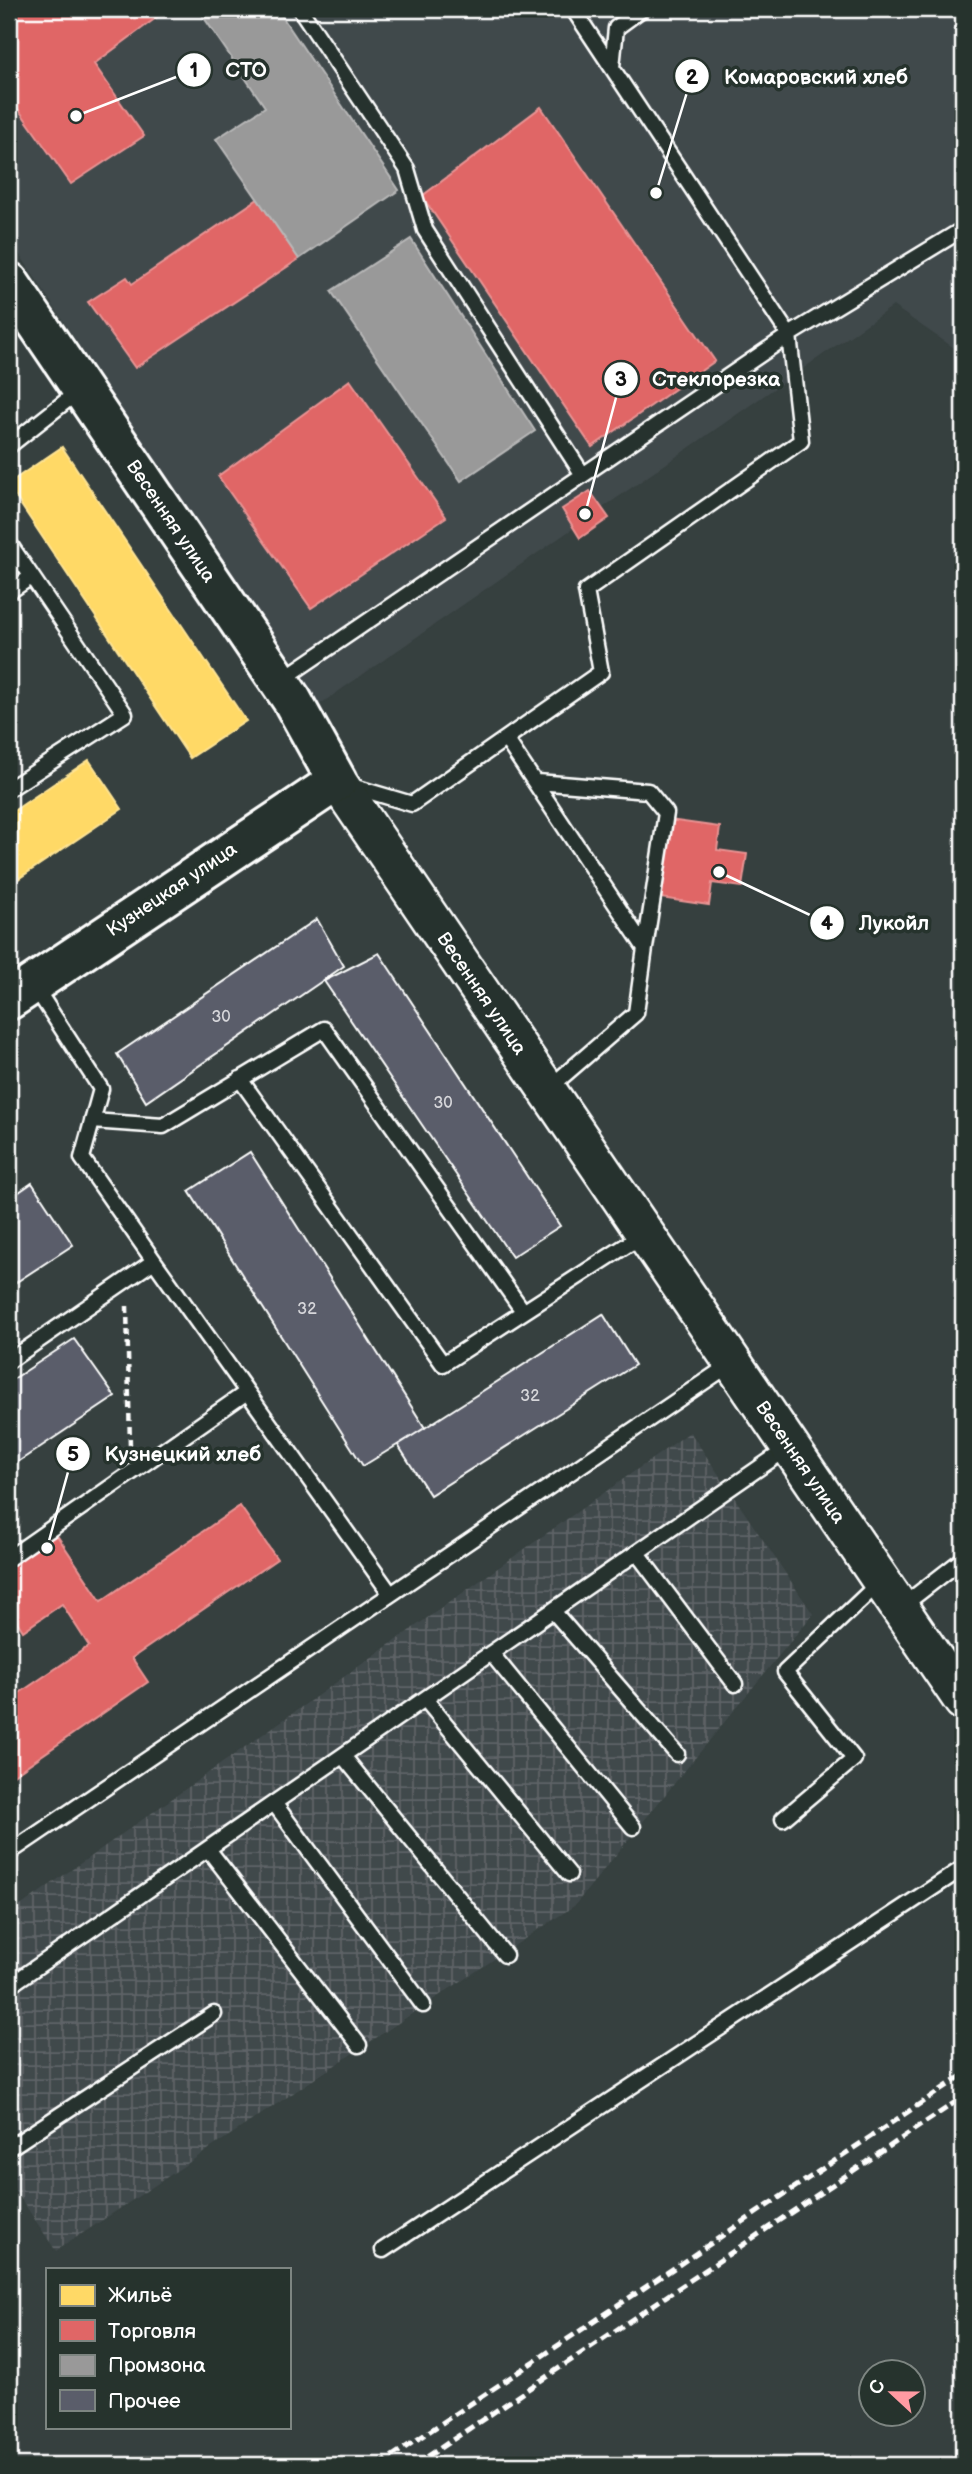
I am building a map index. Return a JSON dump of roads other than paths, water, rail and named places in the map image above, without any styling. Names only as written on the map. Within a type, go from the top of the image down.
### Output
[{"type":"main road","name":"Весенняя улица","points":[[9,282],[279,682],[337,781]]},
{"type":"main road","name":"Кузнецкая улица","points":[[21,992],[337,781]]},
{"type":"street","name":"Весенняя улица","points":[[337,781],[963,1701]]},
{"type":"lane","points":[[300,9],[407,169],[425,230],[583,475]]},
{"type":"lane","points":[[337,781],[412,804],[601,671],[586,591],[801,441],[789,335],[573,9]]},
{"type":"lane","points":[[612,67],[616,28],[642,9]]},
{"type":"lane","points":[[279,682],[789,335],[963,229]]},
{"type":"lane","points":[[9,446],[81,389]]},
{"type":"lane","points":[[9,543],[125,714],[9,789]]},
{"type":"lane","points":[[9,592],[31,577]]},
{"type":"lane","points":[[506,739],[645,948]]},
{"type":"lane","points":[[537,782],[648,791],[666,813],[636,1013],[547,1090]]},
{"type":"lane","points":[[21,992],[101,1089],[82,1158],[390,1593]]},
{"type":"lane","points":[[92,1121],[163,1126],[324,1029],[523,1311]]},
{"type":"lane","points":[[240,1079],[443,1364],[645,1233]]},
{"type":"lane","points":[[9,1361],[154,1261]]},
{"type":"lane","points":[[9,1853],[733,1362]]},
{"type":"lane","points":[[9,1558],[247,1392]]},
{"type":"lane","points":[[9,1986],[790,1447]]},
{"type":"lane","points":[[637,1553],[735,1684]]},
{"type":"lane","points":[[782,1819],[855,1759],[785,1672],[891,1595],[963,1559]]},
{"type":"lane","points":[[553,1611],[677,1754]]},
{"type":"lane","points":[[491,1653],[633,1827]]},
{"type":"lane","points":[[425,1699],[569,1874]]},
{"type":"lane","points":[[343,1756],[505,1955]]},
{"type":"lane","points":[[274,1803],[423,2004]]},
{"type":"lane","points":[[208,1849],[359,2045]]},
{"type":"lane","points":[[383,2250],[963,1868]]},
{"type":"lane","points":[[9,2140],[14,2145],[215,2014]]},
{"type":"railway","points":[[379,2465],[963,2075]]},
{"type":"railway","points":[[415,2465],[963,2097]]},
{"type":"place","name":"СТО","points":[[76,116]]},
{"type":"place","name":"Комаровский хлеб","points":[[656,193]]},
{"type":"place","name":"Стеклорезка","points":[[585,514]]},
{"type":"place","name":"Лукойл","points":[[719,872]]},
{"type":"place","name":"Кузнецкий хлеб","points":[[47,1548]]}]
